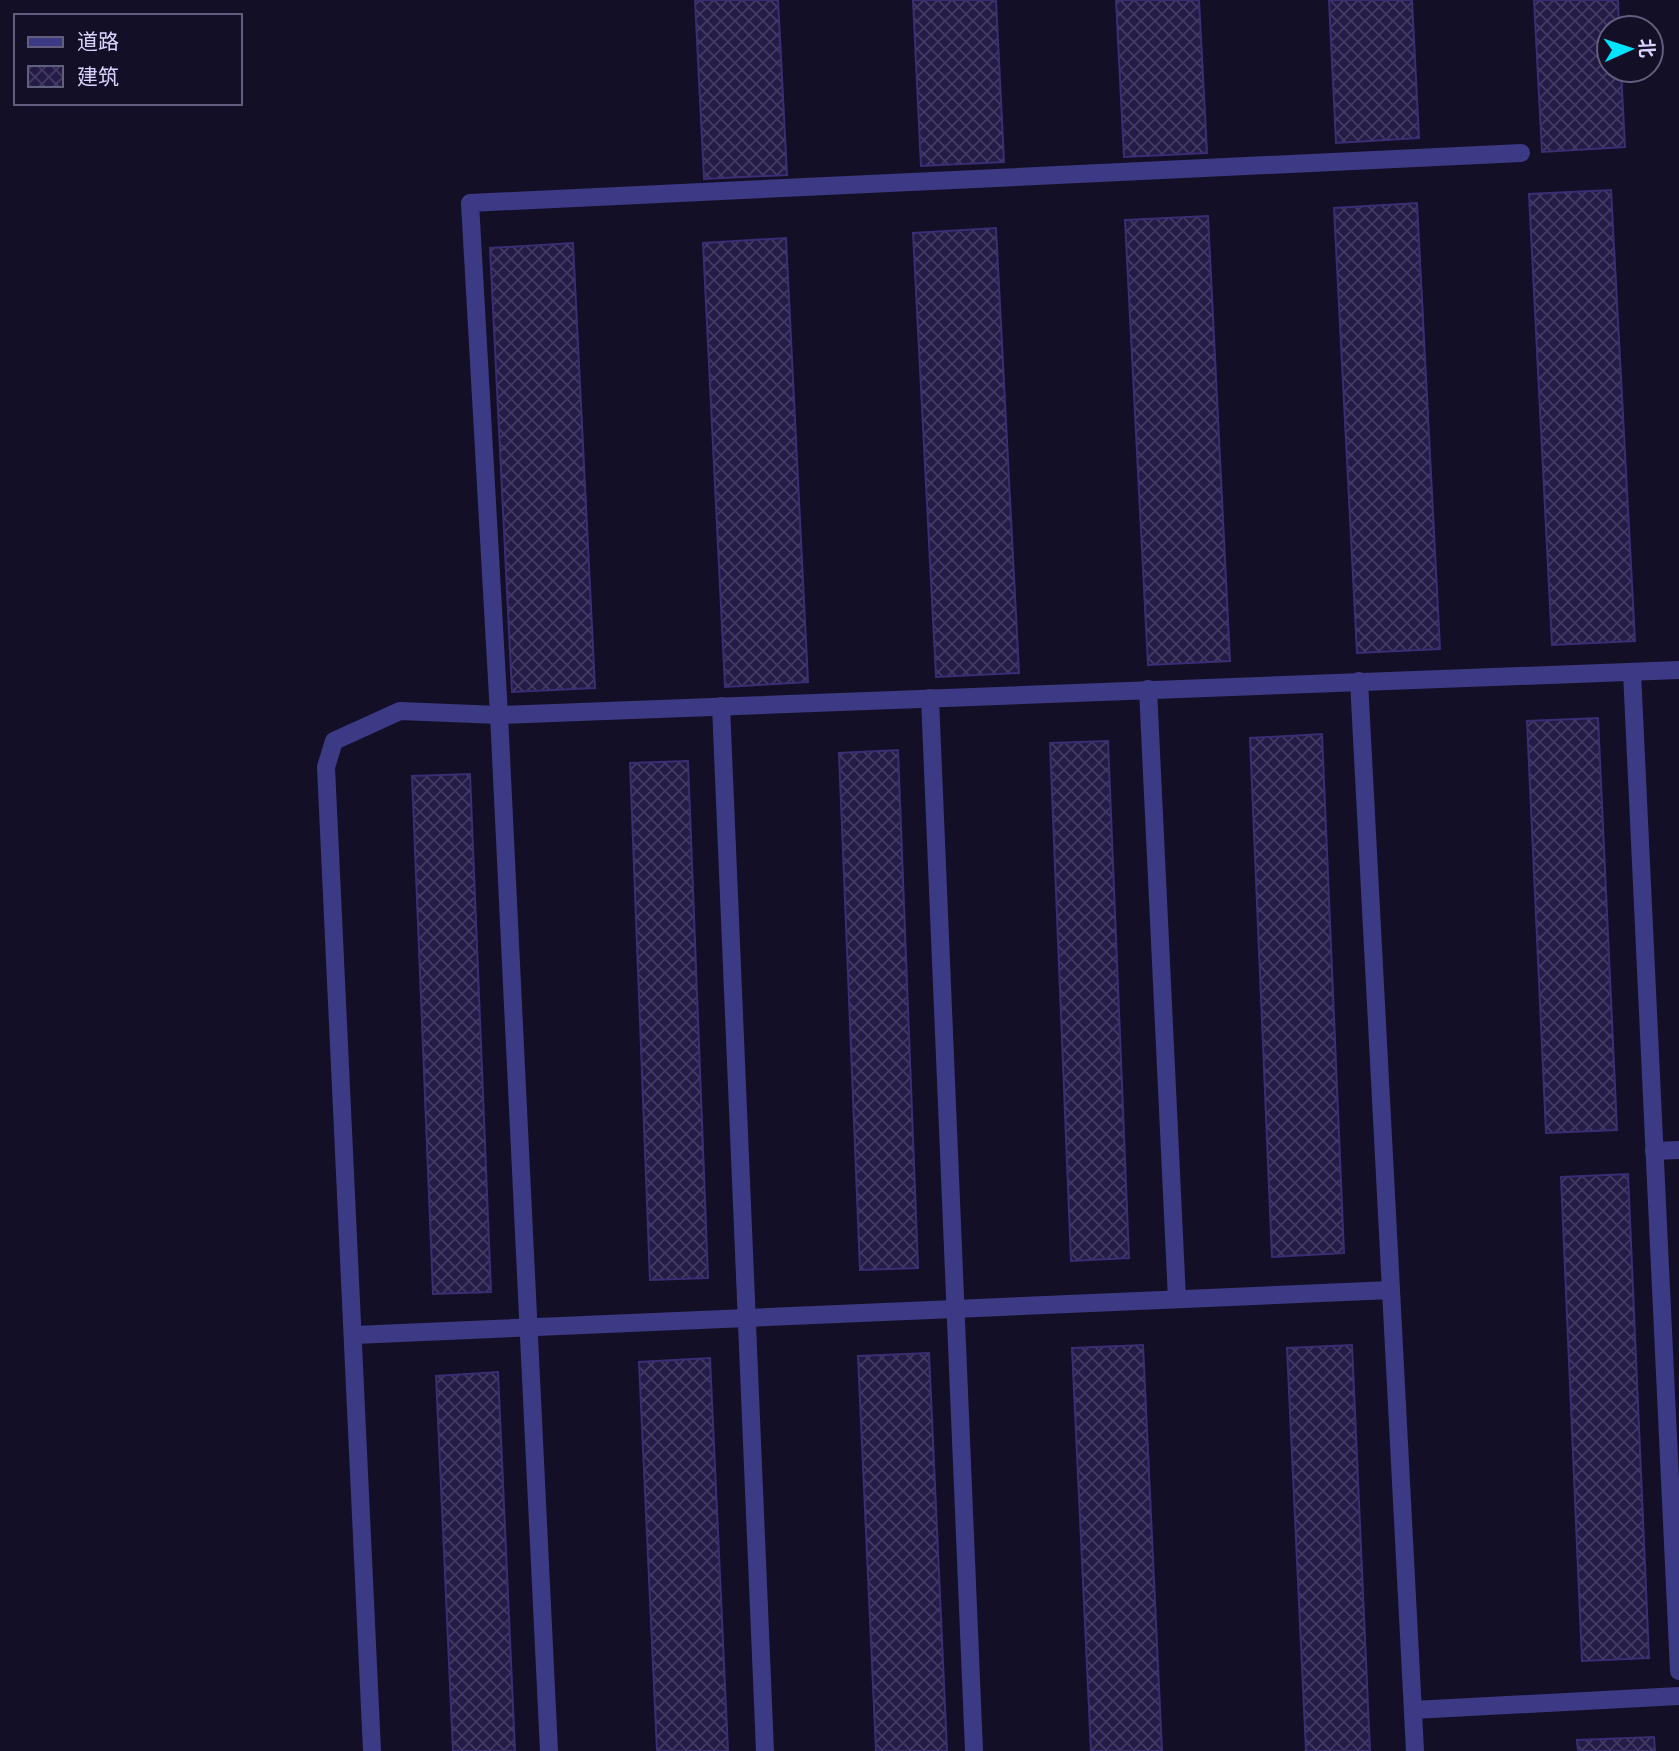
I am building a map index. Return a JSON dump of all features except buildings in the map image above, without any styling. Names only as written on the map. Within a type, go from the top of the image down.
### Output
[{"type":"street","points":[[549,1751],[499,715],[470,203],[1521,153]]},
{"type":"street","points":[[372,1751],[355,1335],[326,767],[334,741],[400,711],[499,715],[1679,670]]},
{"type":"street","points":[[1632,672],[1679,1671]]},
{"type":"street","points":[[1359,681],[1415,1751]]},
{"type":"street","points":[[1148,689],[1177,1299]]},
{"type":"street","points":[[930,698],[974,1751]]},
{"type":"street","points":[[721,706],[765,1751]]},
{"type":"street","points":[[1654,1151],[1679,1150]]},
{"type":"street","points":[[355,1335],[1391,1290]]},
{"type":"street","points":[[1413,1710],[1679,1696]]}]
